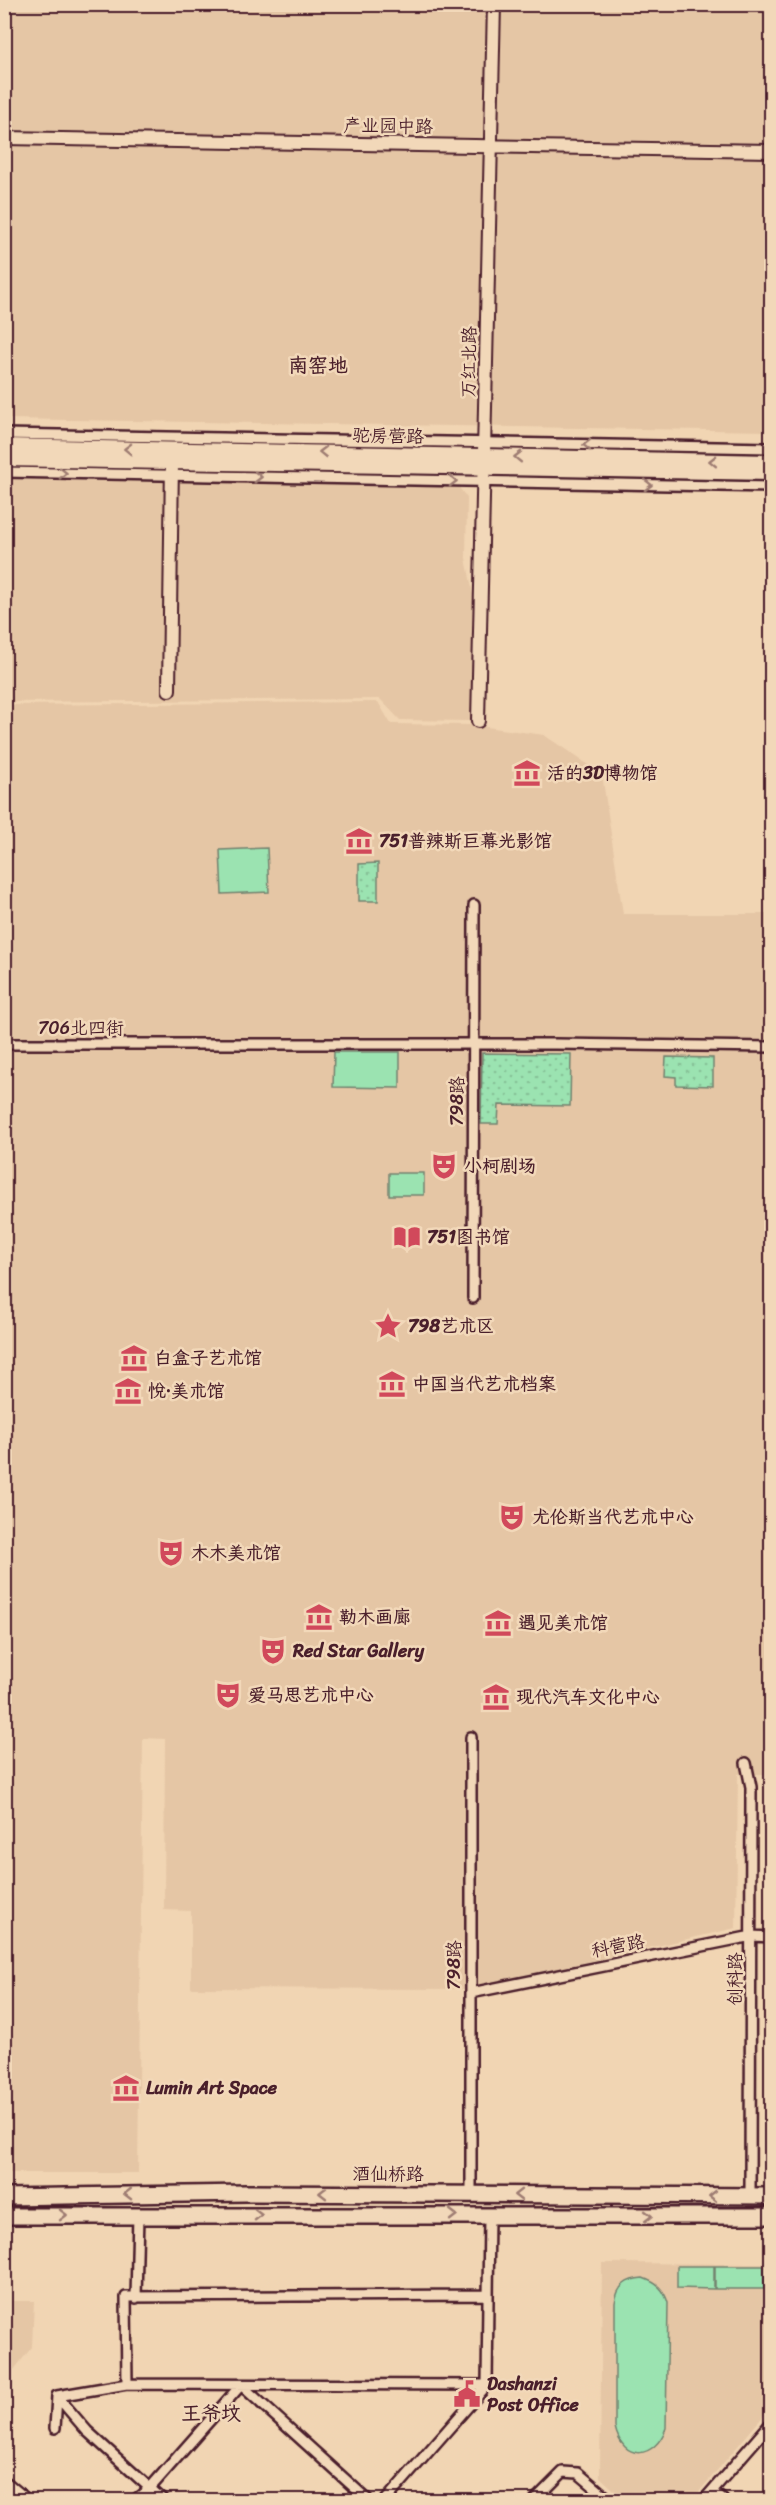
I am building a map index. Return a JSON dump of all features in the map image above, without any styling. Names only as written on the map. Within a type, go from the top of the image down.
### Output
[{"type":"highway","points":[[4,2486],[22,2500]]},
{"type":"main road","name":"驼房营路","points":[[4,446],[771,473]]},
{"type":"main road","name":"驼房营路","points":[[4,459],[172,468],[485,462],[771,462]]},
{"type":"main road","name":"酒仙桥路","points":[[4,2197],[246,2193],[771,2196]]},
{"type":"main road","points":[[4,2216],[771,2216]]},
{"type":"street","name":"万红北路","points":[[478,721],[494,4]]},
{"type":"street","name":"产业园中路","points":[[4,138],[771,151]]},
{"type":"street","points":[[4,434],[485,462],[771,487]]},
{"type":"street","points":[[485,462],[771,448]]},
{"type":"street","points":[[4,472],[172,468],[169,690]]},
{"type":"street","name":"798路","points":[[473,1298],[474,905]]},
{"type":"street","name":"706北四街","points":[[4,1044],[474,1044],[771,1047]]},
{"type":"street","name":"798路","points":[[471,1737],[471,2194]]},
{"type":"street","name":"创科路","points":[[746,1763],[751,1787],[750,2197]]},
{"type":"street","name":"科营路","points":[[471,1993],[752,1936],[771,1936]]},
{"type":"street","points":[[136,2298],[138,2215]]},
{"type":"street","points":[[386,2500],[488,2385],[486,2295],[489,2215]]},
{"type":"street","points":[[127,2384],[126,2297],[486,2295]]},
{"type":"street","points":[[57,2396],[127,2384],[488,2385]]},
{"type":"street","points":[[135,2500],[150,2488],[241,2385]]},
{"type":"street","points":[[241,2385],[368,2500]]},
{"type":"street","points":[[55,2428],[57,2396]]},
{"type":"street","points":[[57,2396],[87,2431],[163,2500]]},
{"type":"street","points":[[704,2500],[771,2422]]},
{"type":"street","points":[[535,2500],[563,2472],[578,2473],[610,2500]]},
{"type":"street","points":[[712,2492],[723,2500]]},
{"type":"shaded area","points":[[5,5],[771,5],[771,431],[5,419]]},
{"type":"shaded area","points":[[5,475],[455,482],[467,498],[466,558],[473,594],[471,721],[400,720],[380,699],[5,702]]},
{"type":"shaded area","name":"798艺术区","points":[[378,702],[391,724],[472,725],[544,735],[602,774],[623,914],[771,914],[772,1774],[738,1774],[736,1928],[468,1989],[191,1988],[191,1911],[164,1910],[165,1739],[143,1738],[138,2173],[5,2173],[4,705]]},
{"type":"shaded area","points":[[602,2263],[765,2264],[765,2287],[772,2286],[771,2407],[692,2500],[625,2500],[600,2477]]},
{"type":"shaded area","points":[[5,2301],[34,2301],[32,2347],[5,2381]]},
{"type":"green space","points":[[267,848],[269,892],[222,894],[220,850]]},
{"type":"green space","points":[[378,863],[378,901],[359,901],[359,864]]},
{"type":"green space","points":[[334,1052],[400,1052],[400,1088],[333,1087]]},
{"type":"green space","points":[[482,1053],[571,1054],[570,1106],[499,1105],[498,1124],[481,1124]]},
{"type":"green space","points":[[666,1057],[713,1058],[713,1086],[676,1085],[676,1077],[665,1076]]},
{"type":"green space","points":[[389,1173],[424,1173],[424,1195],[389,1195]]},
{"type":"green space","points":[[677,2266],[714,2266],[714,2289],[677,2288]]},
{"type":"green space","points":[[715,2266],[764,2266],[764,2289],[715,2289]]},
{"type":"green space","points":[[643,2278],[659,2287],[668,2303],[666,2428],[655,2446],[639,2453],[625,2447],[615,2427],[615,2303],[623,2284]]},
{"type":"place","name":"活的3D博物馆","points":[[527,773]]},
{"type":"place","name":"751普辣斯巨幕光影馆","points":[[359,841]]},
{"type":"place","name":"小柯剧场","points":[[444,1166]]},
{"type":"place","name":"751图书馆","points":[[407,1237]]},
{"type":"place","name":"798艺术区","points":[[388,1326]]},
{"type":"place","name":"白盒子艺术馆","points":[[134,1358]]},
{"type":"place","name":"中国当代艺术档案","points":[[392,1384]]},
{"type":"place","name":"悦·美术馆","points":[[128,1391]]},
{"type":"place","name":"尤伦斯当代艺术中心","points":[[512,1517]]},
{"type":"place","name":"木木美术馆","points":[[171,1553]]},
{"type":"place","name":"勒木画廊","points":[[319,1617]]},
{"type":"place","name":"遇见美术馆","points":[[498,1623]]},
{"type":"place","name":"Red Star Gallery","points":[[273,1651]]},
{"type":"place","name":"爱马思艺术中心","points":[[228,1695]]},
{"type":"place","name":"现代汽车文化中心","points":[[496,1697]]},
{"type":"place","name":"Lumin Art Space","points":[[126,2088]]},
{"type":"place","name":"Dashanzi Post Office","points":[[467,2394]]},
{"type":"district","name":"南窑地","points":[[318,365]]},
{"type":"district","name":"王爷坟","points":[[211,2413]]}]
